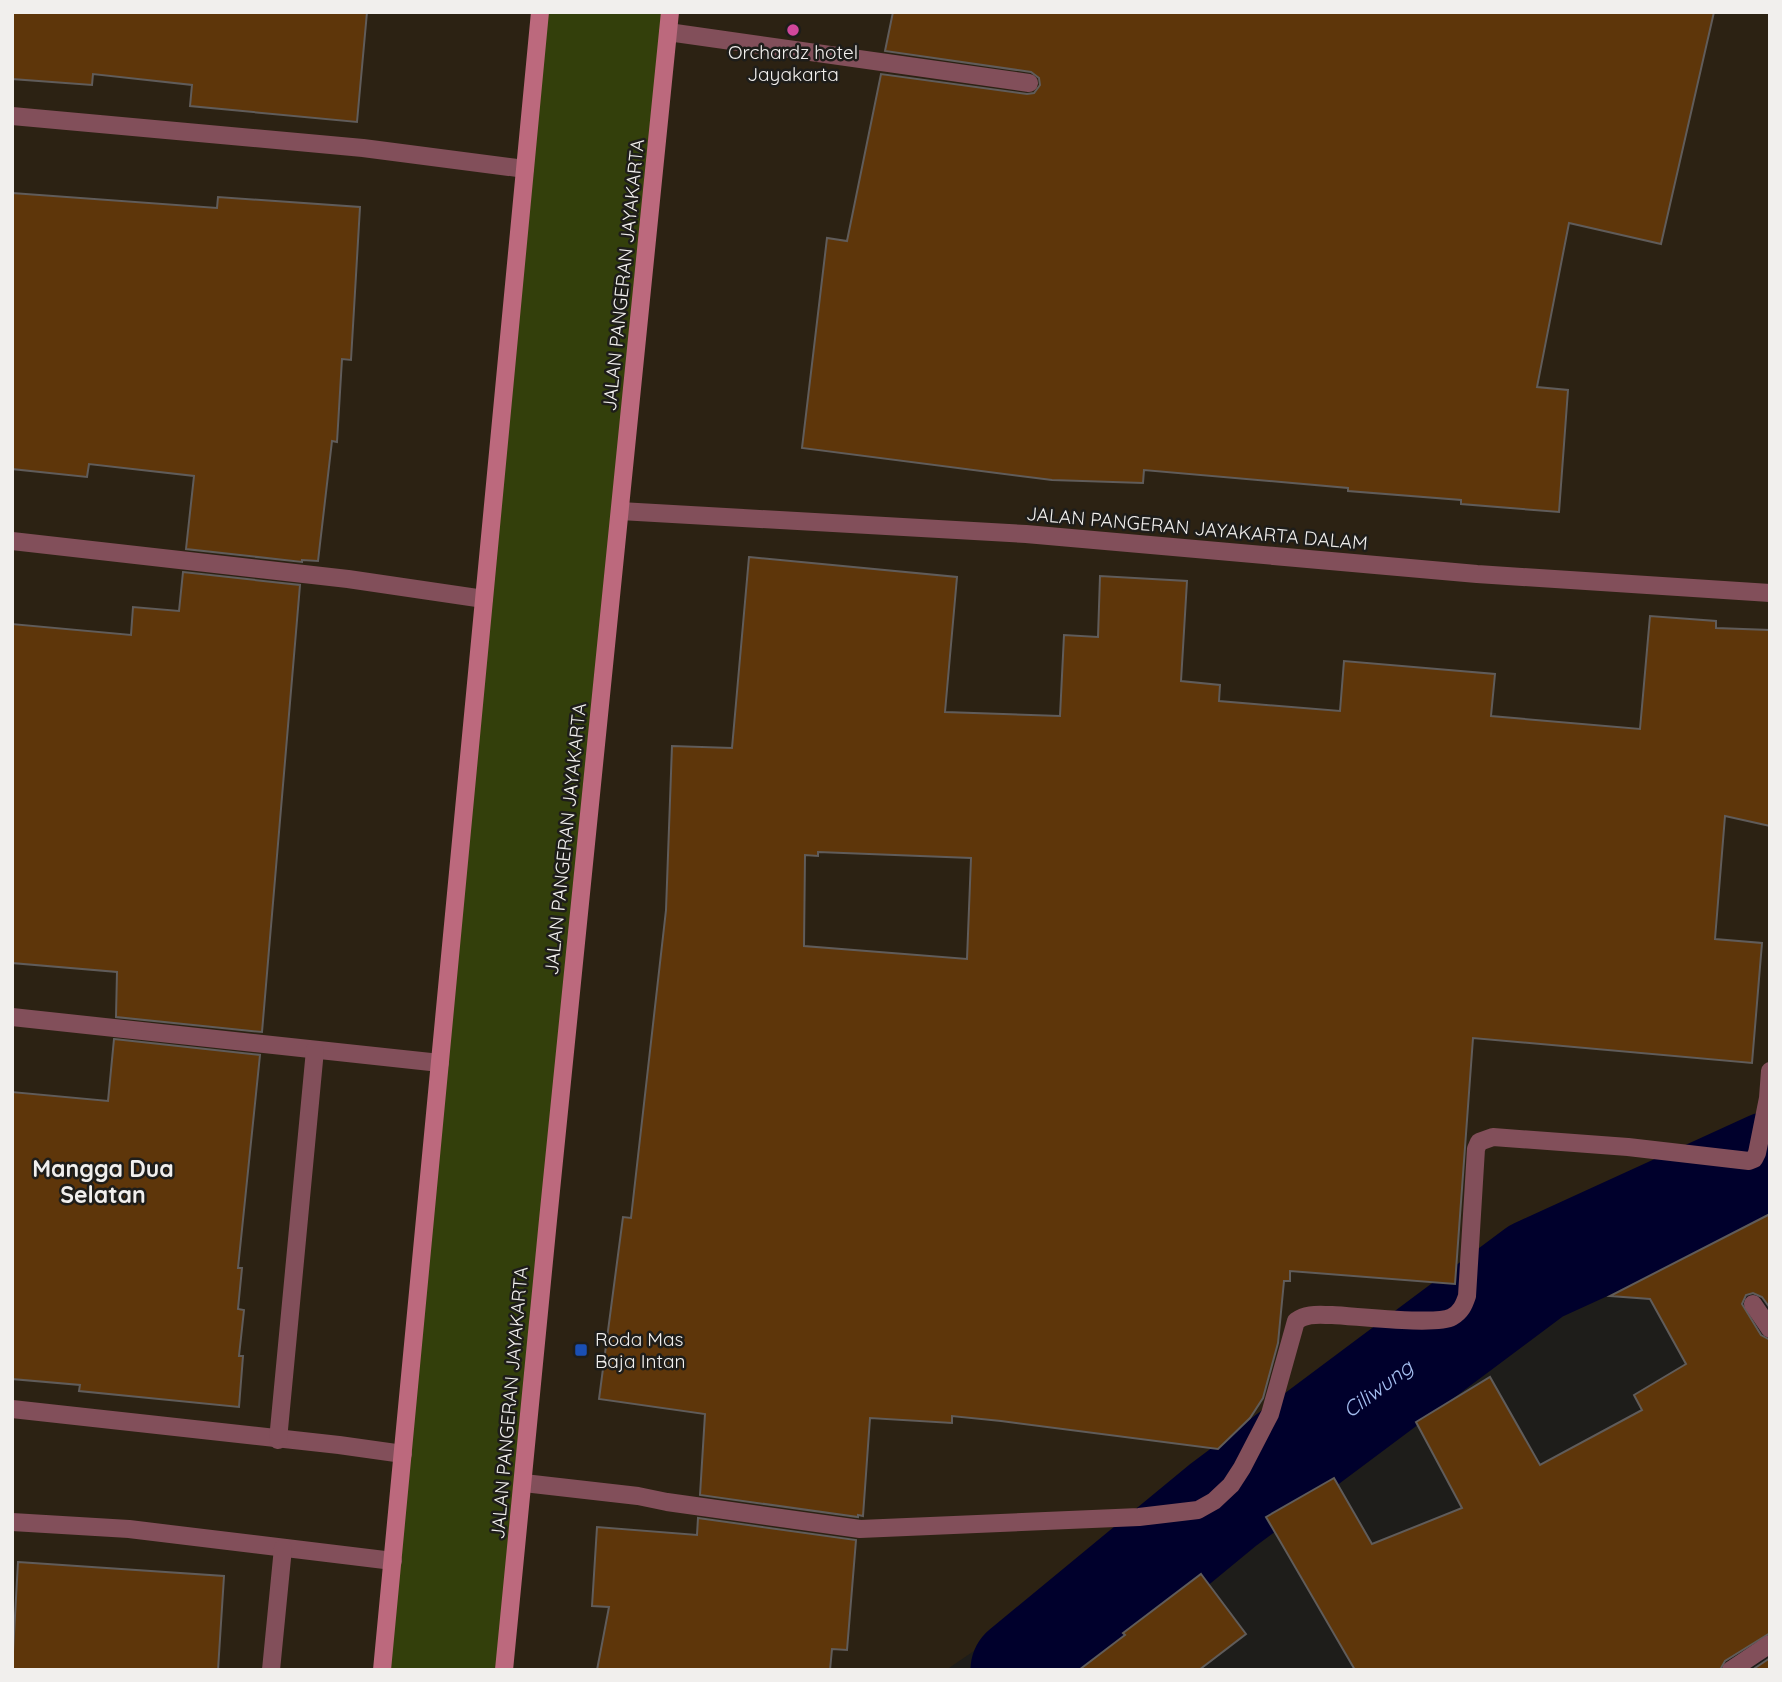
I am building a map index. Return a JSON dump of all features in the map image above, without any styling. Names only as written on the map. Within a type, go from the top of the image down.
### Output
[{"type":"main road","points":[[382,1670],[540,12]]},
{"type":"main road","name":"JALAN PANGERAN JAYAKARTA","points":[[504,1670],[670,12]]},
{"type":"street","points":[[668,32],[1029,83]]},
{"type":"street","points":[[12,116],[363,148],[525,169]]},
{"type":"street","name":"JALAN PANGERAN JAYAKARTA DALAM","points":[[620,511],[1026,534],[1477,574],[1770,593]]},
{"type":"street","points":[[12,541],[348,579],[484,599]]},
{"type":"street","points":[[12,1017],[440,1063]]},
{"type":"street","points":[[278,1440],[315,1050]]},
{"type":"street","points":[[524,1483],[638,1496],[860,1529],[1139,1517],[1198,1510],[1214,1501],[1231,1485],[1270,1414],[1296,1321],[1311,1315],[1438,1322],[1451,1318],[1462,1310],[1467,1296],[1476,1149],[1479,1142],[1493,1137],[1628,1147],[1749,1161],[1755,1159],[1757,1153],[1768,1098],[1770,1070]]},
{"type":"street","points":[[1753,1304],[1770,1329]]},
{"type":"street","points":[[12,1409],[403,1454]]},
{"type":"street","points":[[12,1522],[129,1529],[393,1561]]},
{"type":"street","points":[[271,1670],[283,1548]]},
{"type":"street","points":[[1731,1670],[1770,1644]]},
{"type":"shaded area","points":[[12,12],[540,12],[383,1670],[12,1670]]},
{"type":"shaded area","points":[[670,12],[1770,12],[1770,1109],[946,1670],[504,1670]]},
{"type":"green space","points":[[540,12],[671,12],[504,1670],[383,1670]]},
{"type":"building","points":[[12,12],[367,12],[357,122],[190,106],[192,85],[93,74],[92,85],[12,79]]},
{"type":"building","points":[[893,12],[1714,12],[1661,244],[1569,223],[1537,387],[1568,390],[1559,512],[1461,504],[1461,500],[1348,491],[1348,488],[1144,470],[1143,483],[1052,480],[802,448],[827,238],[847,241],[881,74],[1027,94],[1034,93],[1040,85],[1039,78],[1031,72],[885,51]]},
{"type":"building","points":[[12,193],[217,208],[218,197],[360,207],[351,360],[342,359],[337,442],[332,441],[318,561],[302,562],[186,549],[194,476],[89,464],[87,477],[12,469]]},
{"type":"building","points":[[749,557],[957,577],[945,712],[1060,716],[1064,635],[1098,637],[1100,576],[1187,581],[1181,681],[1220,685],[1219,701],[1340,711],[1344,661],[1495,674],[1491,716],[1640,729],[1650,616],[1716,621],[1716,628],[1770,630],[1770,826],[1725,816],[1715,939],[1762,943],[1752,1063],[1473,1038],[1455,1284],[1290,1271],[1290,1281],[1284,1281],[1278,1343],[1263,1398],[1250,1418],[1218,1449],[952,1416],[952,1423],[870,1418],[863,1516],[700,1495],[705,1414],[599,1399],[623,1217],[631,1218],[666,910],[672,746],[732,748]],"holes":[[[818,852],[971,858],[967,959],[804,946],[805,855],[818,856]]]},
{"type":"building","points":[[183,572],[300,585],[262,1032],[116,1017],[117,972],[12,963],[12,624],[131,635],[133,607],[179,611]]},
{"type":"building","points":[[114,1039],[260,1055],[238,1268],[242,1268],[238,1309],[244,1310],[239,1356],[243,1356],[239,1407],[79,1391],[80,1385],[12,1379],[12,1092],[108,1101]]},
{"type":"building","points":[[1770,1214],[1770,1308],[1762,1297],[1753,1293],[1746,1295],[1742,1304],[1761,1335],[1770,1340],[1770,1633],[1725,1661],[1720,1670],[1355,1670],[1266,1517],[1334,1478],[1372,1544],[1462,1508],[1416,1422],[1490,1377],[1540,1465],[1642,1410],[1634,1395],[1686,1364],[1650,1299],[1610,1296]]},
{"type":"building","points":[[698,1518],[856,1540],[847,1650],[832,1649],[830,1670],[597,1670],[609,1607],[592,1606],[597,1527],[697,1535]]},
{"type":"building","points":[[18,1562],[224,1576],[218,1670],[12,1670]]},
{"type":"building","points":[[1201,1574],[1246,1634],[1199,1670],[1079,1670],[1125,1635],[1123,1633]]},
{"type":"building","points":[[1770,1658],[1770,1670],[1752,1670]]},
{"type":"waterway","name":"Ciliwung","points":[[1023,1670],[1223,1505],[1536,1271],[1770,1164]]},
{"type":"place","name":"Orchardz hotel Jayakarta","points":[[793,30]]},
{"type":"place","name":"Roda Mas Baja Intan","points":[[581,1350]]},
{"type":"district","name":"Mangga Dua Selatan","points":[[103,1182]]}]
